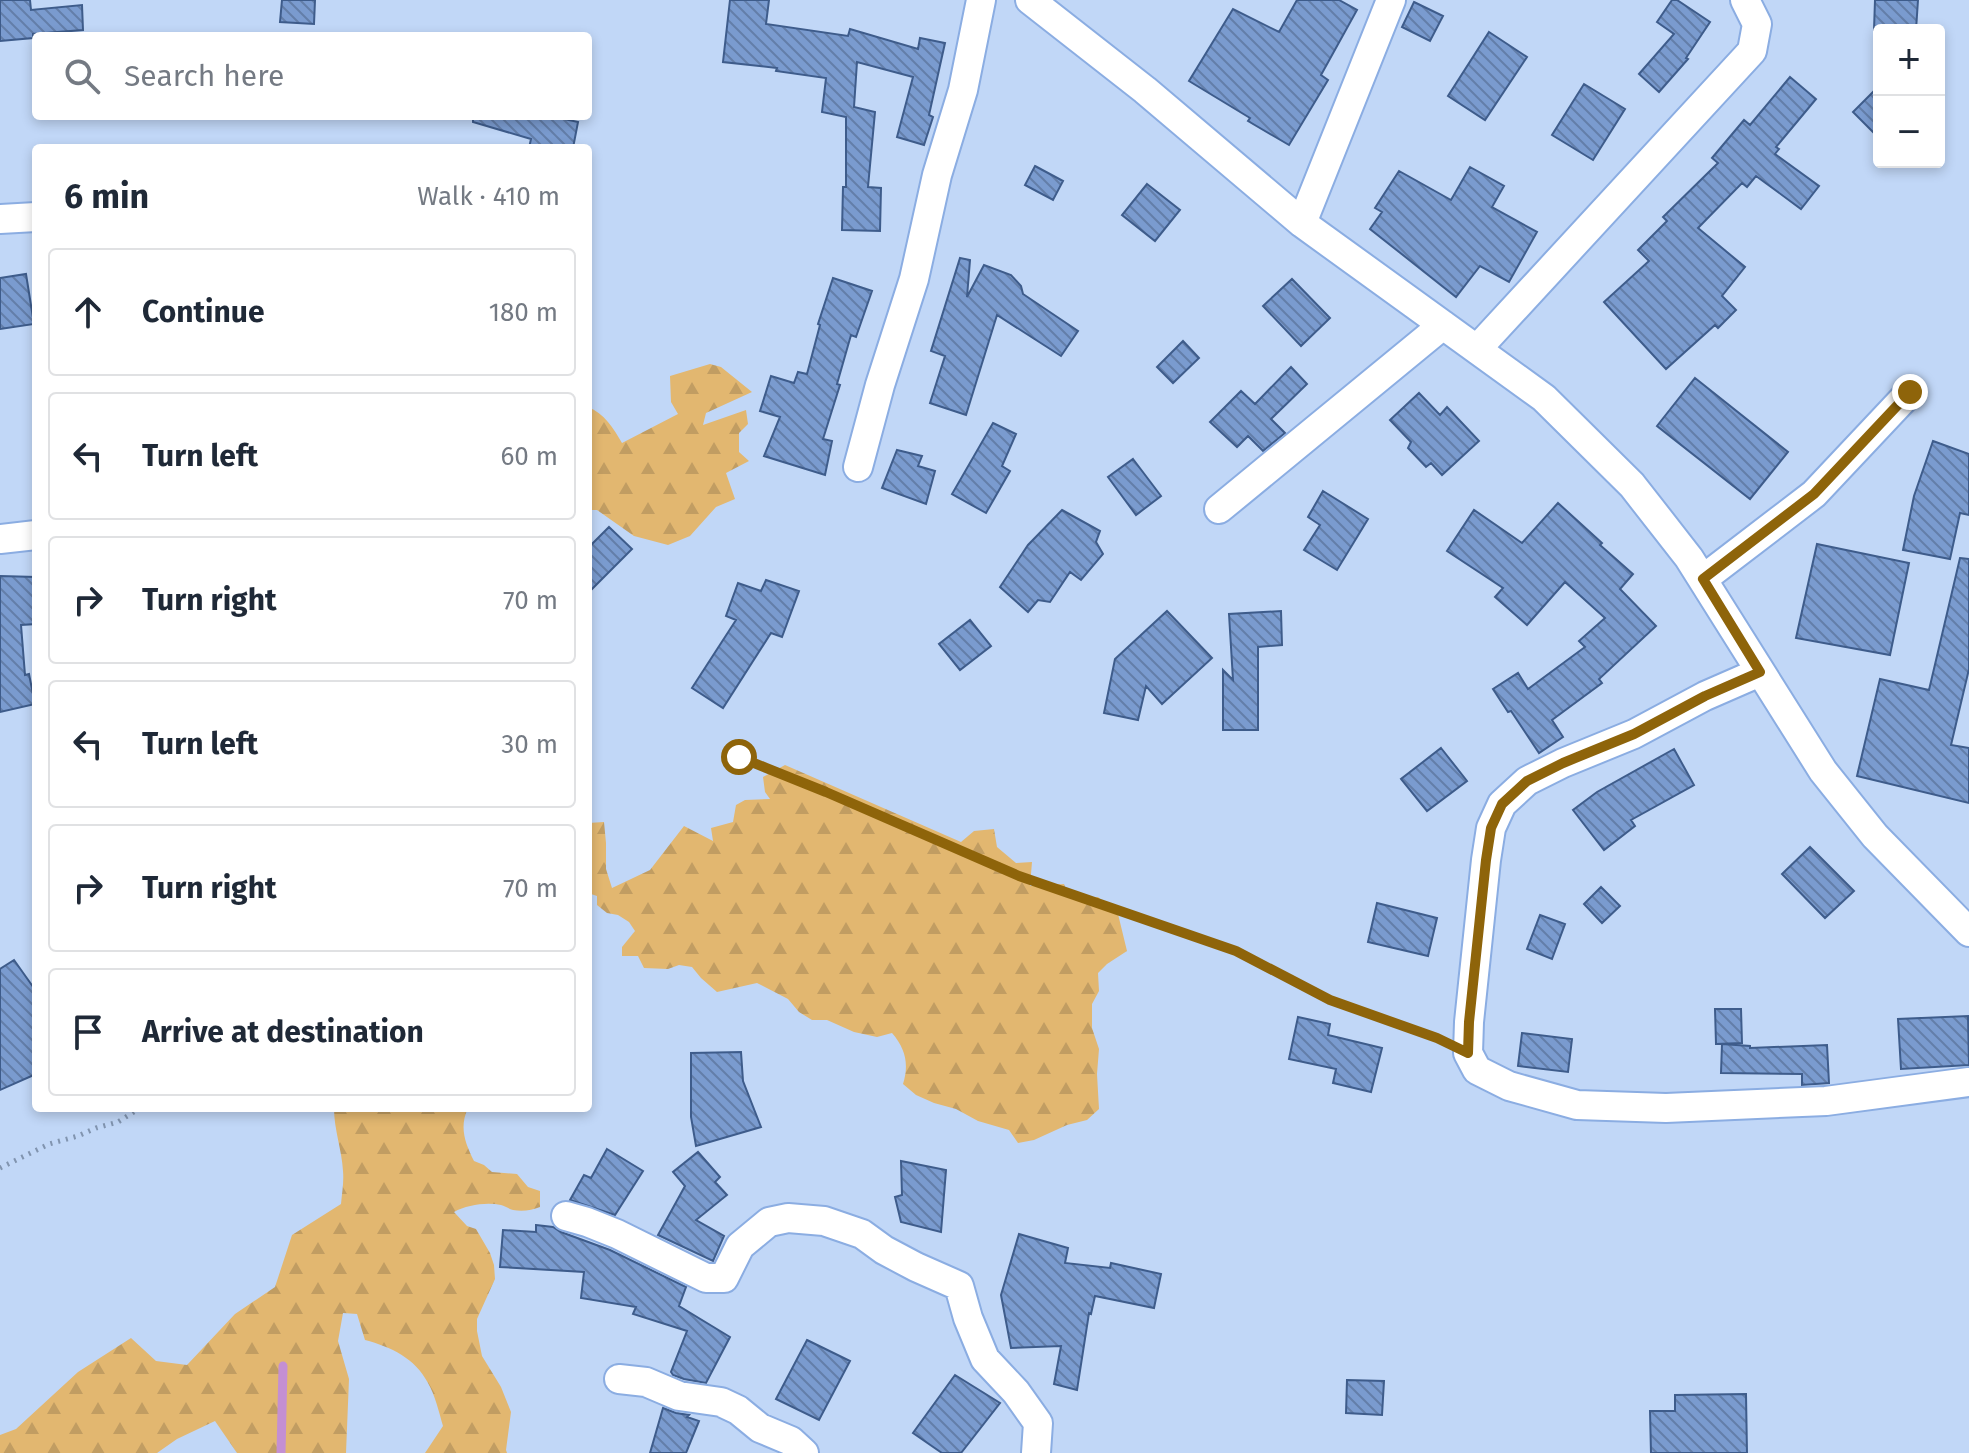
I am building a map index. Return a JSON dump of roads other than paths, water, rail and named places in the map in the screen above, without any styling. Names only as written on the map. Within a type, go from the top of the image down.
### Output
[{"type":"street","points":[[858,467],[914,279],[937,175],[963,90],[981,0]]},
{"type":"street","points":[[1030,0],[1145,90],[1302,223],[1544,398],[1632,485],[1689,558],[1823,771],[1875,836],[1969,932]]},
{"type":"street","points":[[1302,223],[1391,0]]},
{"type":"street","points":[[1477,349],[1752,51],[1757,24],[1745,0]]},
{"type":"street","points":[[0,219],[32,217]]},
{"type":"street","points":[[1219,509],[1443,325]]},
{"type":"street","points":[[1703,579],[1814,494],[1910,392]]},
{"type":"street","points":[[0,539],[32,535]]},
{"type":"street","points":[[1760,672],[1705,696],[1634,734],[1527,781],[1502,804],[1491,828],[1486,860],[1468,1053],[1477,1070],[1509,1086],[1577,1105],[1666,1108],[1826,1101],[1969,1082]]},
{"type":"street","points":[[566,1216],[617,1234],[706,1278],[724,1278],[740,1246],[769,1222],[788,1218],[824,1221],[862,1234],[884,1250],[959,1286],[985,1359],[1016,1392],[1038,1423],[1036,1453]]},
{"type":"street","points":[[619,1379],[646,1382],[679,1396],[721,1402],[738,1410],[760,1428],[791,1441],[804,1453]]},
{"type":"waterway","points":[[281,1453],[283,1366]]}]
